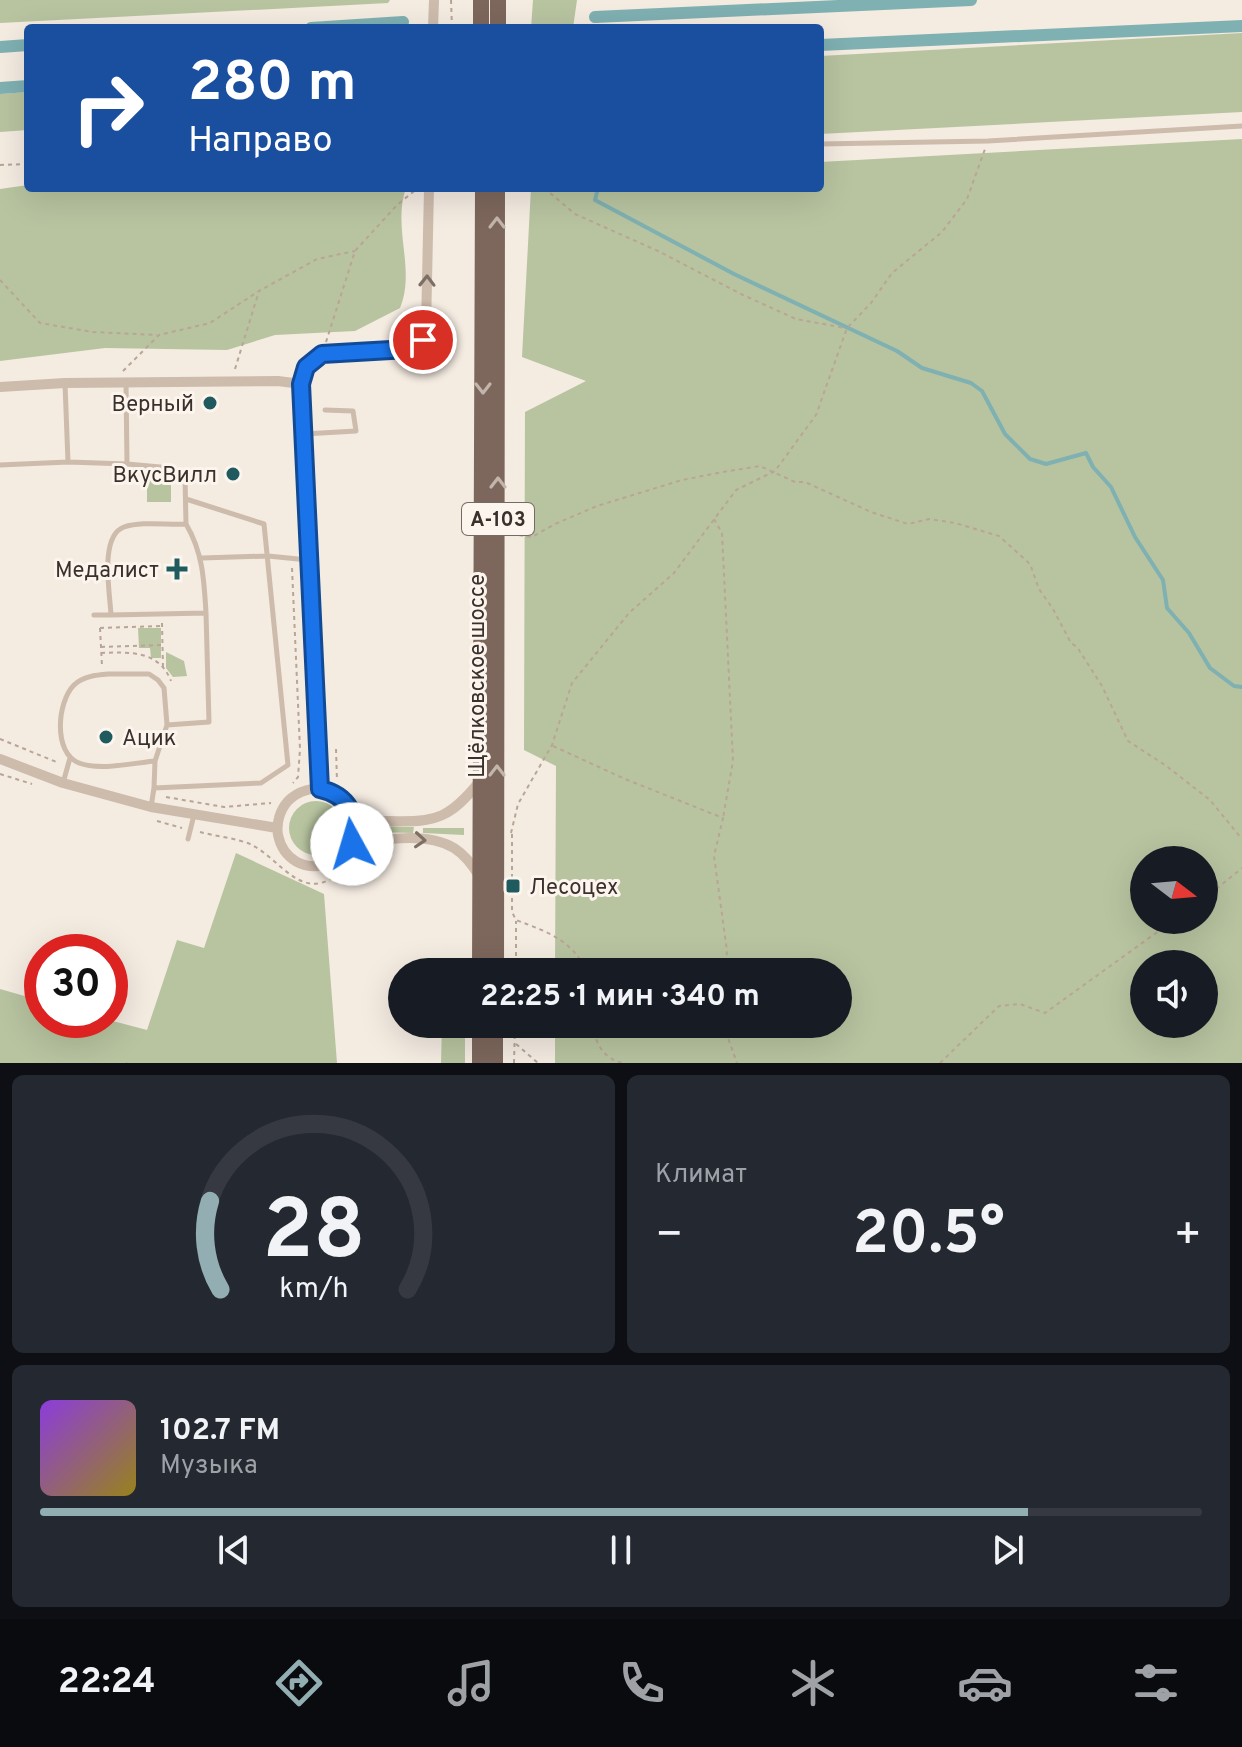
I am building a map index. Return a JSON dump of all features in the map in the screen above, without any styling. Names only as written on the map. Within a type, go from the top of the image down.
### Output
[{"type":"main road","points":[[481,0],[481,24]]},
{"type":"main road","points":[[498,0],[498,24]]},
{"type":"main road","name":"Щёлковское шоссе","points":[[480,958],[483,192]]},
{"type":"main road","name":"Щёлковское шоссе","points":[[496,958],[497,192]]},
{"type":"main road","points":[[480,1038],[480,1063]]},
{"type":"main road","points":[[495,1038],[495,1063]]},
{"type":"street","points":[[433,24],[434,0]]},
{"type":"street","points":[[320,789],[301,384],[306,367],[322,354],[408,349],[423,340],[426,327],[429,192]]},
{"type":"street","points":[[0,387],[123,377],[301,384]]},
{"type":"street","points":[[0,759],[63,783],[151,807],[277,828]]},
{"type":"street","points":[[353,813],[377,820],[418,822],[441,818],[454,810],[480,781]]},
{"type":"street","points":[[346,853],[355,834],[353,813],[340,796],[320,789],[307,790],[285,804],[279,815],[279,839],[290,856],[308,866],[329,865],[346,853],[381,839],[440,842],[461,853],[471,862],[480,878]]},
{"type":"lane","points":[[824,144],[988,141],[1242,126]]},
{"type":"lane","points":[[123,377],[127,464]]},
{"type":"lane","points":[[65,383],[68,462]]},
{"type":"lane","points":[[303,434],[356,431],[353,411],[325,410]]},
{"type":"lane","points":[[0,465],[68,462],[127,464],[182,472],[186,524],[202,558],[209,722],[167,725]]},
{"type":"lane","points":[[153,791],[261,783],[288,765],[264,524],[186,499]]},
{"type":"lane","points":[[111,615],[108,544],[116,531],[126,526],[186,524]]},
{"type":"lane","points":[[202,558],[268,556],[308,560]]},
{"type":"lane","points":[[94,615],[206,613]]},
{"type":"lane","points":[[151,807],[155,761],[167,725],[164,688],[149,674],[102,675],[88,677],[75,684],[64,701],[61,740],[70,758],[81,764],[97,766],[155,761]]},
{"type":"lane","points":[[63,783],[70,758]]},
{"type":"lane","points":[[188,839],[194,815]]},
{"type":"path","points":[[451,0],[452,24]]},
{"type":"path","points":[[516,958],[511,832],[518,804],[552,745],[572,683],[629,613],[674,573],[736,490],[775,471],[816,415],[847,328],[871,303],[892,273],[942,232],[967,199],[988,141]]},
{"type":"path","points":[[0,165],[24,164]]},
{"type":"path","points":[[322,354],[355,251],[413,192]]},
{"type":"path","points":[[549,192],[575,214],[658,251],[755,301],[796,319],[847,328]]},
{"type":"path","points":[[0,280],[40,323],[93,332],[159,335],[210,323],[317,259],[355,251]]},
{"type":"path","points":[[234,371],[259,291]]},
{"type":"path","points":[[123,377],[159,335]]},
{"type":"path","points":[[498,531],[532,537],[597,506],[682,480],[760,466],[908,524],[929,519],[999,536],[1030,564],[1039,589],[1071,643],[1077,647],[1102,686],[1128,741],[1210,800],[1242,839]]},
{"type":"path","points":[[714,518],[722,533],[733,761],[714,856],[726,958]]},
{"type":"path","points":[[289,786],[298,777],[300,749],[294,558]]},
{"type":"path","points":[[162,613],[164,688]]},
{"type":"path","points":[[102,675],[100,628],[162,626]]},
{"type":"path","points":[[101,647],[163,645]]},
{"type":"path","points":[[0,739],[68,767]]},
{"type":"path","points":[[552,745],[625,779],[723,818]]},
{"type":"path","points":[[336,749],[336,780],[343,788]]},
{"type":"path","points":[[0,774],[30,784]]},
{"type":"path","points":[[153,791],[224,807],[272,803]]},
{"type":"path","points":[[497,849],[511,832]]},
{"type":"path","points":[[1218,888],[1242,868]]},
{"type":"path","points":[[516,920],[557,936],[581,958]]},
{"type":"path","points":[[940,1063],[999,1006],[1020,1004],[1045,1013],[1155,934]]},
{"type":"path","points":[[514,1063],[515,1038]]},
{"type":"path","points":[[595,1038],[604,1053],[614,1061],[623,1063]]},
{"type":"path","points":[[728,1038],[737,1063]]},
{"type":"path","points":[[515,1043],[538,1063]]},
{"type":"path","points":[[607,1063],[614,1061]]},
{"type":"green space","points":[[0,0],[390,0],[388,3],[0,23]]},
{"type":"green space","points":[[533,0],[577,0],[574,24],[531,24]]},
{"type":"green space","points":[[1242,33],[1242,112],[824,134],[824,56]]},
{"type":"green space","points":[[24,92],[24,130],[0,132],[0,94]]},
{"type":"green space","points":[[1242,139],[1242,1063],[555,1063],[555,1038],[852,1038],[852,958],[555,958],[556,766],[524,750],[525,412],[586,381],[522,357],[531,192],[824,192],[824,162]]},
{"type":"green space","points":[[24,186],[24,192],[405,192],[401,218],[406,278],[400,308],[355,331],[275,335],[227,350],[105,348],[0,361],[0,189]]},
{"type":"green space","points":[[147,480],[171,480],[171,502],[147,502]]},
{"type":"green space","points":[[138,628],[161,628],[161,658],[151,658],[150,648],[139,648]]},
{"type":"green space","points":[[166,652],[184,661],[187,676],[173,677],[166,668]]},
{"type":"green space","points":[[316,801],[335,809],[343,828],[335,847],[316,855],[297,847],[289,828],[297,809]]},
{"type":"green space","points":[[360,822],[377,826],[414,827],[413,833],[376,832],[360,837]]},
{"type":"green space","points":[[423,828],[464,828],[464,835],[423,833]]},
{"type":"green space","points":[[236,853],[324,894],[337,1063],[0,1063],[0,989],[24,996],[24,1038],[128,1038],[128,1025],[147,1030],[177,940],[204,948]]},
{"type":"green space","points":[[442,1038],[465,1038],[465,1063],[441,1063]]},
{"type":"waterway","points":[[595,17],[971,0]]},
{"type":"waterway","points":[[372,24],[403,22]]},
{"type":"waterway","points":[[824,45],[1242,26]]},
{"type":"waterway","points":[[0,47],[24,45]]},
{"type":"waterway","points":[[0,88],[24,86]]},
{"type":"waterway","points":[[597,192],[595,200],[734,274],[897,351],[922,368],[971,383],[982,391],[1005,434],[1030,459],[1046,464],[1086,453],[1093,467],[1111,487],[1135,537],[1163,580],[1167,608],[1189,633],[1210,668],[1234,686],[1242,687]]},
{"type":"place","name":"Верный","points":[[210,403]]},
{"type":"place","name":"ВкусВилл","points":[[233,474]]},
{"type":"place","name":"Медалист","points":[[177,569]]},
{"type":"place","name":"Ацик","points":[[106,737]]},
{"type":"place","name":"Лесоцех","points":[[513,886]]},
{"type":"route","points":[[352,844],[355,834],[353,813],[340,796],[320,789],[301,384],[306,367],[322,354],[408,349],[423,340]]}]
